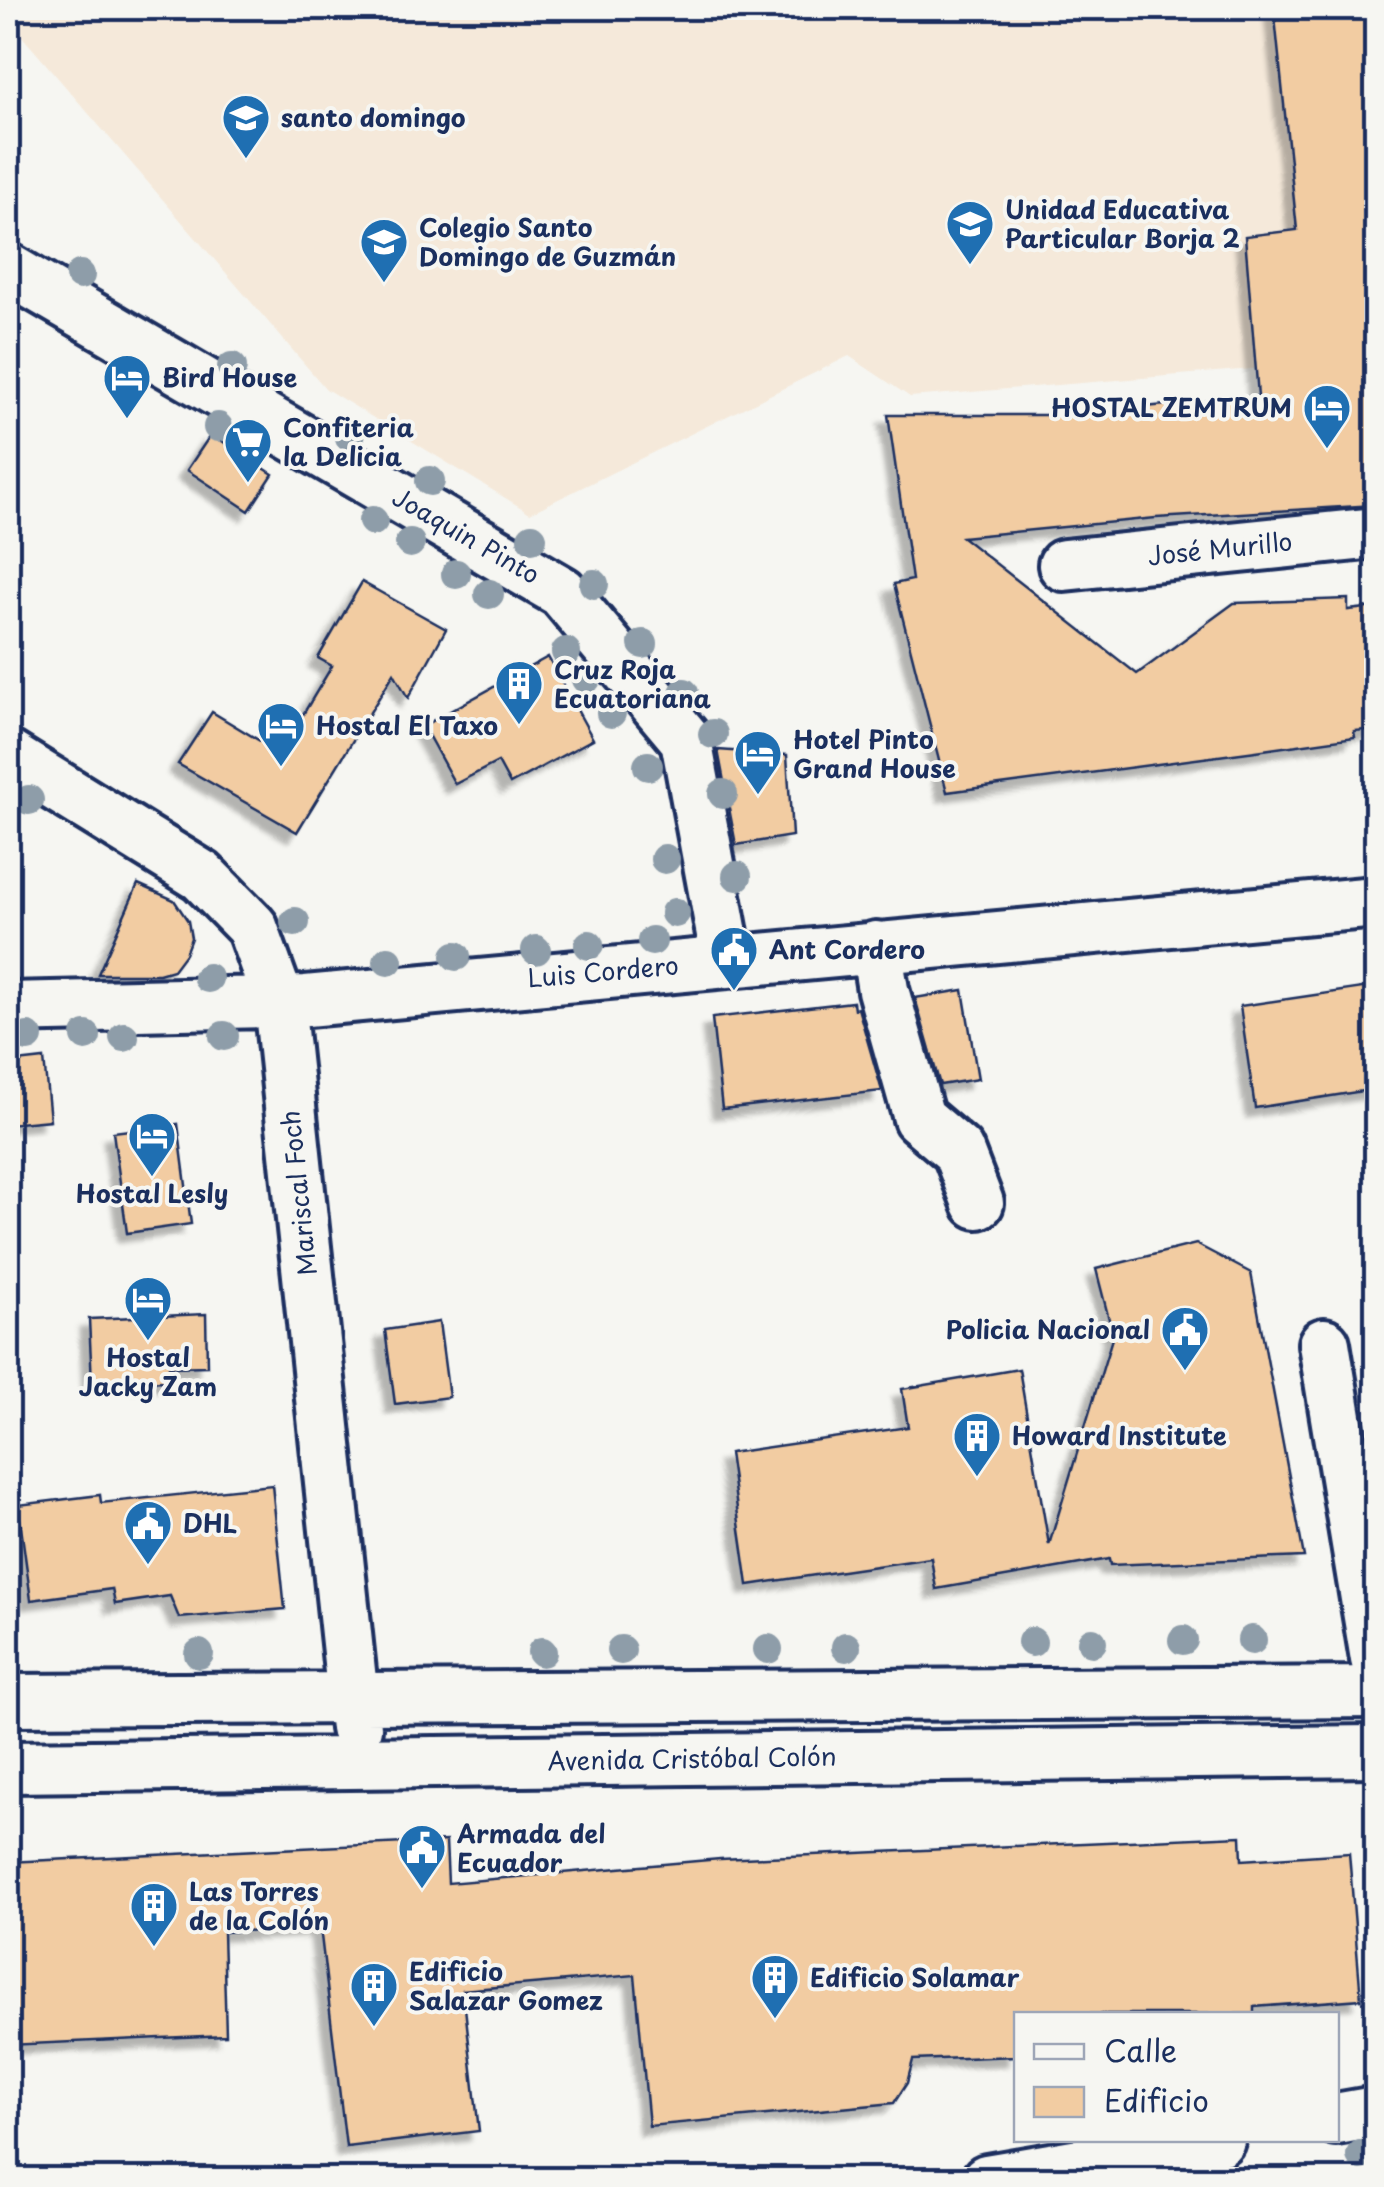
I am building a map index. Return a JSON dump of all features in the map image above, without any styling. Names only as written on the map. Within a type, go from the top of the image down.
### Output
[{"type":"street","name":"Joaquin Pinto","points":[[8,269],[562,592],[686,740],[727,961]]},
{"type":"street","name":"José Murillo","points":[[1064,564],[1376,533]]},
{"type":"street","name":"Mariscal Foch","points":[[8,756],[202,876],[252,927],[278,1002],[359,1762]]},
{"type":"street","name":"Luis Cordero","points":[[8,1008],[278,1002],[1376,902]]},
{"type":"street","points":[[876,947],[882,990],[920,1118],[958,1151],[978,1204]]},
{"type":"street","points":[[1324,1344],[1376,1658]]},
{"type":"street","points":[[8,1700],[1376,1692]]},
{"type":"street","name":"Avenida Cristóbal Colón","points":[[8,1767],[1376,1751]]},
{"type":"street","points":[[1339,2119],[1376,2113]]},
{"type":"street","points":[[988,2180],[1207,2142]]},
{"type":"shaded area","name":"Unidad Educativa Particular Borja 2","points":[[8,8],[1376,8],[1376,359],[910,397],[849,356],[530,513],[326,389],[8,20]]},
{"type":"building","points":[[1274,8],[1376,8],[1376,505],[1156,518],[962,537],[1137,674],[1234,603],[1348,599],[1348,610],[1376,607],[1376,729],[1354,731],[1355,737],[947,792],[894,584],[912,580],[888,415],[1062,415],[1258,396],[1245,236],[1297,230]]},
{"type":"building","points":[[211,434],[273,474],[249,511],[187,470]]},
{"type":"building","points":[[362,582],[446,629],[408,698],[394,673],[297,832],[178,764],[212,712],[280,753],[332,666],[318,658]]},
{"type":"building","name":"Cruz Roja Ecuatoriana","points":[[548,657],[593,739],[510,784],[498,762],[455,784],[423,726]]},
{"type":"building","name":"Hotel Pinto Grand House","points":[[718,750],[787,755],[792,836],[736,845]]},
{"type":"building","points":[[138,884],[174,900],[188,921],[191,938],[185,954],[173,970],[159,974],[98,974]]},
{"type":"building","points":[[1376,986],[1376,1089],[1255,1108],[1240,1006]]},
{"type":"building","points":[[963,990],[978,1079],[940,1085],[915,998]]},
{"type":"building","points":[[853,1002],[882,1091],[722,1109],[712,1018]]},
{"type":"building","points":[[44,1059],[50,1120],[8,1124],[8,1063]]},
{"type":"building","name":"Hostal Lesly","points":[[178,1124],[191,1224],[127,1233],[113,1132]]},
{"type":"building","points":[[1196,1244],[1251,1273],[1304,1557],[1110,1565],[1109,1559],[936,1589],[931,1558],[748,1585],[729,1453],[908,1427],[902,1389],[1019,1369],[1049,1545],[1113,1335],[1096,1269]]},
{"type":"building","name":"Hostal Jacky Zam","points":[[206,1314],[207,1366],[169,1367],[170,1381],[92,1383],[89,1319]]},
{"type":"building","points":[[439,1322],[449,1397],[395,1404],[385,1330]]},
{"type":"building","points":[[272,1485],[285,1609],[179,1618],[170,1596],[115,1604],[112,1589],[31,1600],[18,1505],[100,1495],[101,1503]]},
{"type":"building","points":[[1241,1836],[1242,1860],[1349,1853],[1361,1999],[1254,2007],[1254,2012],[1014,2012],[1014,2056],[913,2060],[907,2083],[894,2103],[649,2126],[635,1975],[463,1990],[479,2131],[346,2147],[320,1927],[223,1932],[226,2035],[8,2045],[8,1862],[446,1841],[448,1883],[720,1859]]},
{"type":"place","name":"santo domingo","points":[[246,160]]},
{"type":"place","name":"Unidad Educativa Particular Borja 2","points":[[970,266]]},
{"type":"place","name":"Colegio Santo Domingo de Guzmán","points":[[384,284]]},
{"type":"place","name":"Bird House","points":[[127,420]]},
{"type":"place","name":"HOSTAL ZEMTRUM","points":[[1327,450]]},
{"type":"place","name":"Confiteria la Delicia","points":[[248,484]]},
{"type":"place","name":"Cruz Roja Ecuatoriana","points":[[519,726]]},
{"type":"place","name":"Hostal El Taxo","points":[[281,768]]},
{"type":"place","name":"Hotel Pinto Grand House","points":[[758,796]]},
{"type":"place","name":"Ant Cordero","points":[[734,992]]},
{"type":"place","name":"Hostal Lesly","points":[[152,1178]]},
{"type":"place","name":"Hostal Jacky Zam","points":[[148,1342]]},
{"type":"place","name":"Policia Nacional","points":[[1185,1372]]},
{"type":"place","name":"Howard Institute","points":[[977,1478]]},
{"type":"place","name":"DHL","points":[[148,1566]]},
{"type":"place","name":"Armada del Ecuador","points":[[422,1890]]},
{"type":"place","name":"Las Torres de la Colón","points":[[154,1948]]},
{"type":"place","name":"Edificio Solamar","points":[[775,2020]]},
{"type":"place","name":"Edificio Salazar Gomez","points":[[374,2028]]}]
